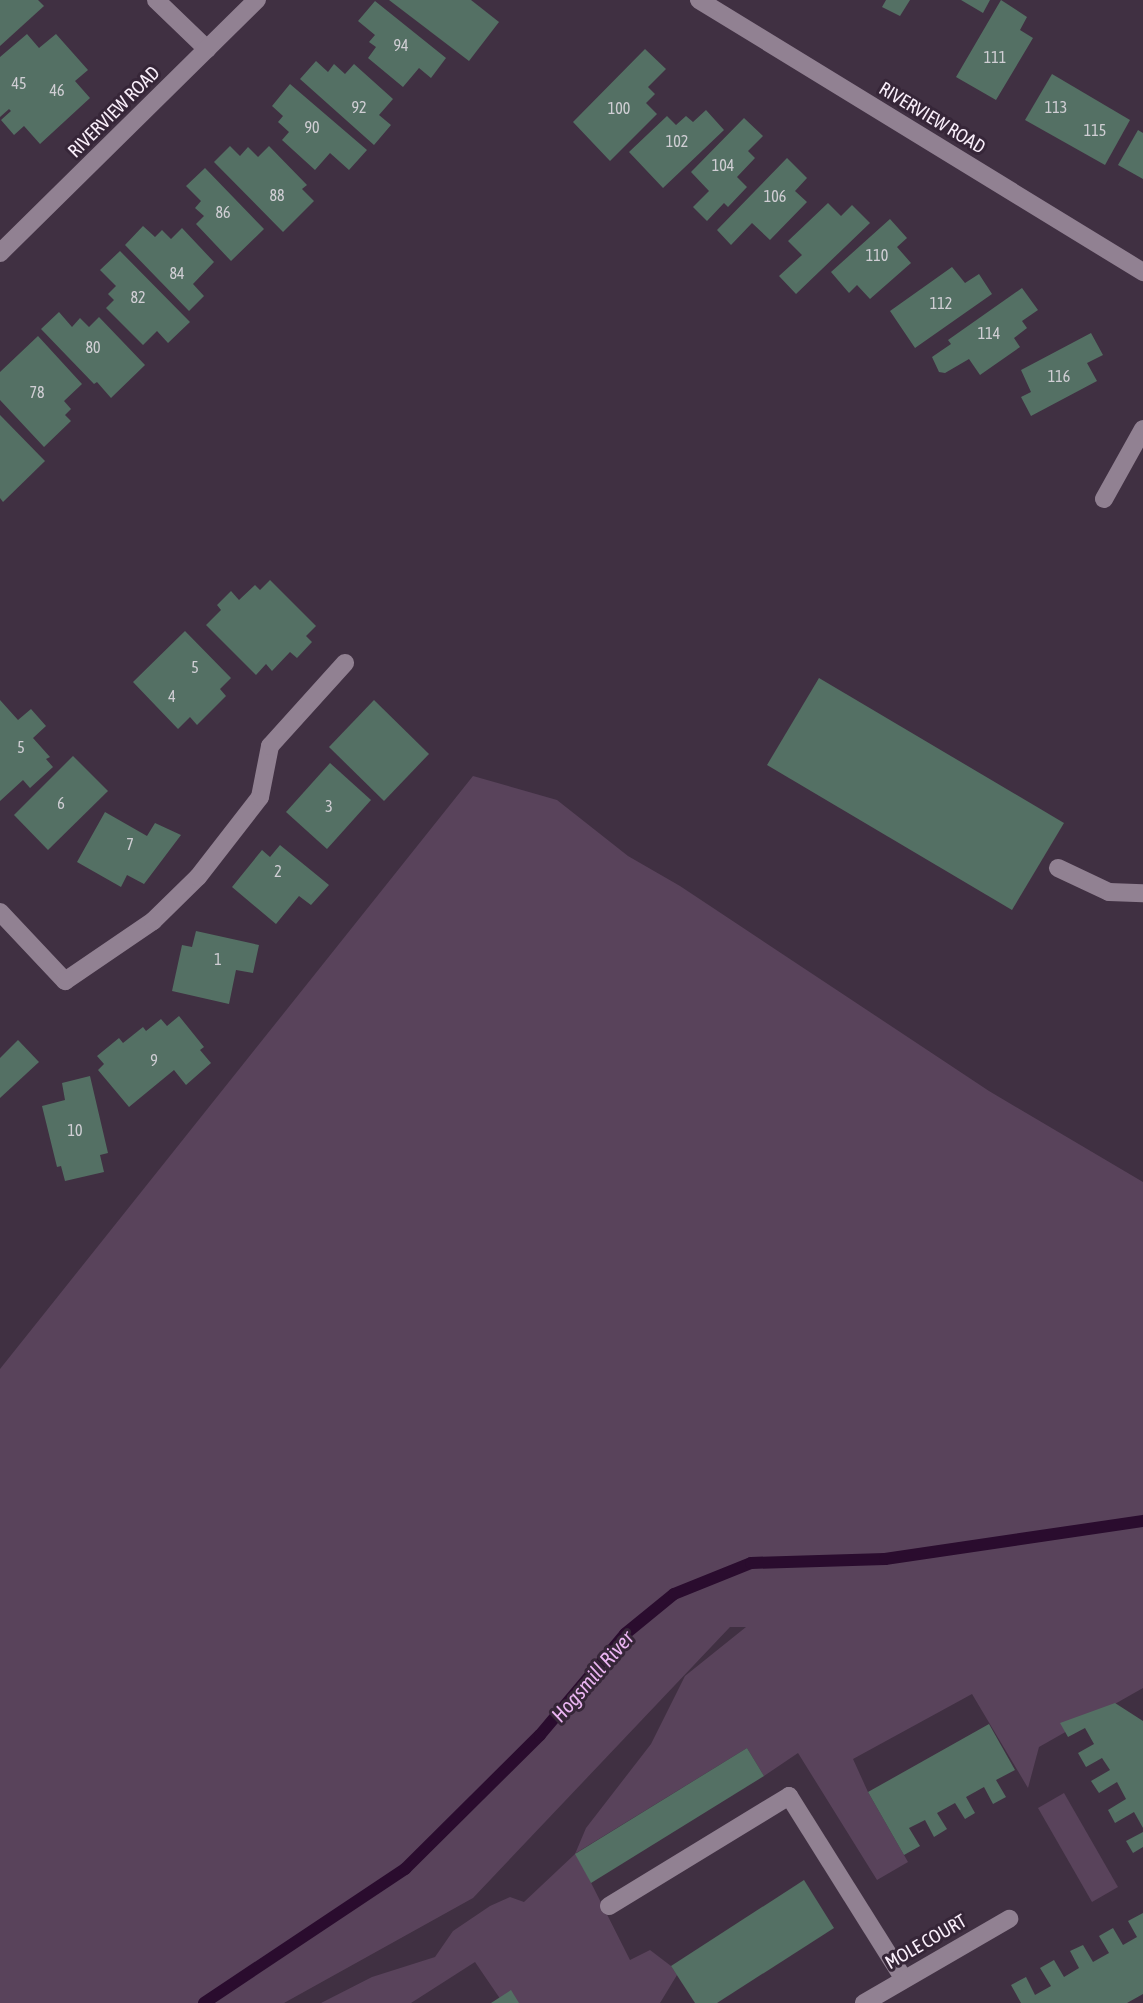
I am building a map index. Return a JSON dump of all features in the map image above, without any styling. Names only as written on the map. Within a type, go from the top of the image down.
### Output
[{"type":"street","points":[[156,0],[207,50]]},
{"type":"street","name":"RIVERVIEW ROAD","points":[[0,253],[257,0]]},
{"type":"street","name":"RIVERVIEW ROAD","points":[[699,0],[1143,272]]},
{"type":"street","points":[[1104,499],[1143,429]]},
{"type":"street","points":[[0,912],[65,981],[153,921],[198,877],[260,797],[270,746],[345,663]]},
{"type":"street","points":[[1058,868],[1109,892],[1143,893]]},
{"type":"street","points":[[609,1906],[789,1797],[903,1978]]},
{"type":"street","name":"MOLE COURT","points":[[864,2003],[1009,1919]]},
{"type":"shaded area","points":[[473,776],[557,800],[628,856],[680,886],[989,1091],[1143,1182],[1143,1688],[1039,1747],[1028,1788],[972,1694],[853,1759],[868,1792],[908,1862],[877,1880],[798,1753],[764,1776],[747,1748],[576,1853],[630,1960],[650,1950],[671,1966],[677,1975],[660,2003],[503,2003],[475,1962],[411,2003],[321,2003],[372,1977],[435,1957],[453,1931],[490,1906],[510,1897],[524,1902],[575,1854],[586,1828],[651,1744],[685,1676],[746,1627],[730,1627],[473,1898],[284,2003],[0,2003],[0,1369]]},
{"type":"shaded area","points":[[1064,1793],[1118,1887],[1092,1902],[1038,1808]]},
{"type":"building","points":[[0,0],[38,0],[44,6],[0,46]]},
{"type":"building","points":[[389,0],[471,0],[499,22],[469,61]]},
{"type":"building","points":[[886,0],[910,0],[900,16],[882,7]]},
{"type":"building","points":[[961,0],[990,0],[983,13]]},
{"type":"building","points":[[1001,0],[1027,17],[1020,30],[1033,38],[996,100],[956,77]]},
{"type":"building","points":[[375,1],[446,58],[431,78],[419,68],[403,87],[368,58],[376,47],[369,42],[375,35],[358,21]]},
{"type":"building","points":[[27,34],[39,48],[56,34],[88,70],[75,81],[90,98],[40,144],[24,126],[14,135],[1,120],[11,111],[9,109],[0,117],[0,57]]},
{"type":"building","points":[[645,49],[666,69],[648,87],[655,94],[646,103],[657,114],[610,161],[573,122]]},
{"type":"building","points":[[316,61],[328,72],[334,64],[345,74],[354,64],[393,99],[379,115],[391,125],[374,145],[300,79]]},
{"type":"building","points":[[1052,74],[1130,120],[1105,165],[1025,120]]},
{"type":"building","points":[[290,84],[367,150],[349,170],[330,153],[315,170],[282,140],[289,132],[278,122],[283,116],[272,106]]},
{"type":"building","points":[[706,110],[724,130],[663,188],[629,152],[667,116],[676,125],[686,116],[693,122]]},
{"type":"building","points":[[744,118],[763,136],[748,151],[755,158],[737,177],[747,187],[728,207],[724,203],[707,221],[693,207],[709,191],[691,172]]},
{"type":"building","points":[[1138,130],[1143,133],[1143,179],[1118,165]]},
{"type":"building","points":[[230,146],[240,156],[248,147],[258,157],[269,146],[307,185],[302,189],[314,201],[283,232],[214,162]]},
{"type":"building","points":[[787,158],[807,178],[795,191],[807,202],[770,240],[752,223],[731,245],[717,230]]},
{"type":"building","points":[[205,168],[264,229],[231,261],[196,224],[204,216],[195,208],[201,201],[186,186]]},
{"type":"building","points":[[828,203],[841,216],[852,205],[870,223],[796,294],[779,276],[802,255],[788,241]]},
{"type":"building","points":[[890,219],[907,238],[897,247],[911,263],[870,299],[857,285],[849,293],[831,272]]},
{"type":"building","points":[[143,226],[155,237],[162,230],[171,239],[182,228],[214,262],[193,284],[204,296],[189,311],[125,245]]},
{"type":"building","points":[[120,251],[190,322],[168,343],[157,331],[143,345],[106,308],[114,300],[108,294],[116,286],[100,270]]},
{"type":"building","points":[[952,267],[965,283],[979,274],[992,294],[915,348],[890,311]]},
{"type":"building","points":[[1022,288],[1038,310],[1022,321],[1027,328],[1014,338],[1020,347],[980,375],[969,359],[945,373],[939,372],[932,357],[951,344],[948,340]]},
{"type":"building","points":[[59,312],[72,327],[80,318],[89,327],[99,317],[145,365],[111,398],[41,329]]},
{"type":"building","points":[[1091,333],[1103,355],[1087,363],[1097,381],[1031,416],[1021,397],[1031,392],[1021,370]]},
{"type":"building","points":[[38,336],[82,384],[64,401],[71,409],[65,415],[71,421],[44,447],[0,400],[0,372]]},
{"type":"building","points":[[0,415],[45,461],[3,502],[0,498]]},
{"type":"building","points":[[270,580],[316,626],[306,636],[312,642],[297,658],[290,652],[272,671],[266,664],[256,675],[206,625],[221,610],[217,605],[231,591],[239,600],[255,585],[260,590]]},
{"type":"building","points":[[185,631],[231,678],[220,689],[226,696],[197,725],[190,717],[178,729],[133,682]]},
{"type":"building","points":[[819,678],[1064,823],[1012,910],[767,765]]},
{"type":"building","points":[[0,700],[18,720],[31,709],[46,726],[33,738],[50,757],[46,759],[53,767],[30,788],[23,780],[0,801]]},
{"type":"building","points":[[374,700],[429,754],[384,801],[329,747]]},
{"type":"building","points":[[73,756],[108,791],[48,850],[14,815]]},
{"type":"building","points":[[330,763],[371,800],[327,849],[286,812]]},
{"type":"building","points":[[105,812],[147,836],[155,823],[181,835],[144,884],[127,875],[121,887],[77,862]]},
{"type":"building","points":[[280,845],[329,885],[311,905],[299,896],[276,924],[232,887],[262,850],[270,857]]},
{"type":"building","points":[[196,931],[259,945],[253,973],[236,970],[229,1004],[172,991],[182,945],[192,947]]},
{"type":"building","points":[[179,1016],[204,1047],[200,1050],[211,1063],[186,1085],[174,1070],[129,1107],[98,1070],[104,1064],[97,1056],[119,1038],[123,1043],[143,1027],[146,1031],[161,1019],[167,1026]]},
{"type":"building","points":[[18,1040],[39,1062],[0,1098],[0,1058]]},
{"type":"building","points":[[90,1076],[108,1153],[100,1155],[104,1172],[65,1181],[61,1166],[57,1167],[42,1106],[65,1100],[62,1083]]},
{"type":"building","points":[[1115,1703],[1143,1721],[1143,1828],[1134,1812],[1115,1823],[1108,1810],[1126,1799],[1117,1782],[1099,1793],[1091,1781],[1110,1770],[1102,1758],[1086,1767],[1078,1753],[1094,1744],[1085,1728],[1068,1737],[1060,1723]]},
{"type":"building","points":[[989,1724],[1015,1770],[996,1780],[1006,1797],[993,1804],[984,1787],[966,1797],[975,1813],[965,1819],[955,1803],[937,1813],[947,1829],[934,1837],[925,1820],[909,1828],[920,1846],[904,1855],[868,1792]]},
{"type":"building","points":[[747,1748],[764,1776],[591,1883],[575,1854]]},
{"type":"building","points":[[1143,1832],[1143,1847],[1133,1853],[1126,1841]]},
{"type":"building","points":[[804,1880],[834,1928],[717,2003],[695,2003],[671,1966]]},
{"type":"building","points":[[1143,1913],[1143,1994],[1127,2003],[1021,2003],[1011,1985],[1026,1977],[1035,1995],[1051,1986],[1040,1968],[1054,1960],[1064,1977],[1079,1968],[1070,1951],[1083,1945],[1093,1962],[1109,1953],[1099,1936],[1113,1928],[1123,1945],[1137,1937],[1128,1921]]},
{"type":"building","points":[[511,1990],[519,2003],[491,2003]]},
{"type":"waterway","name":"Hogsmill River","points":[[204,2003],[405,1869],[540,1735],[625,1634],[674,1594],[751,1563],[885,1559],[1143,1521]]}]
